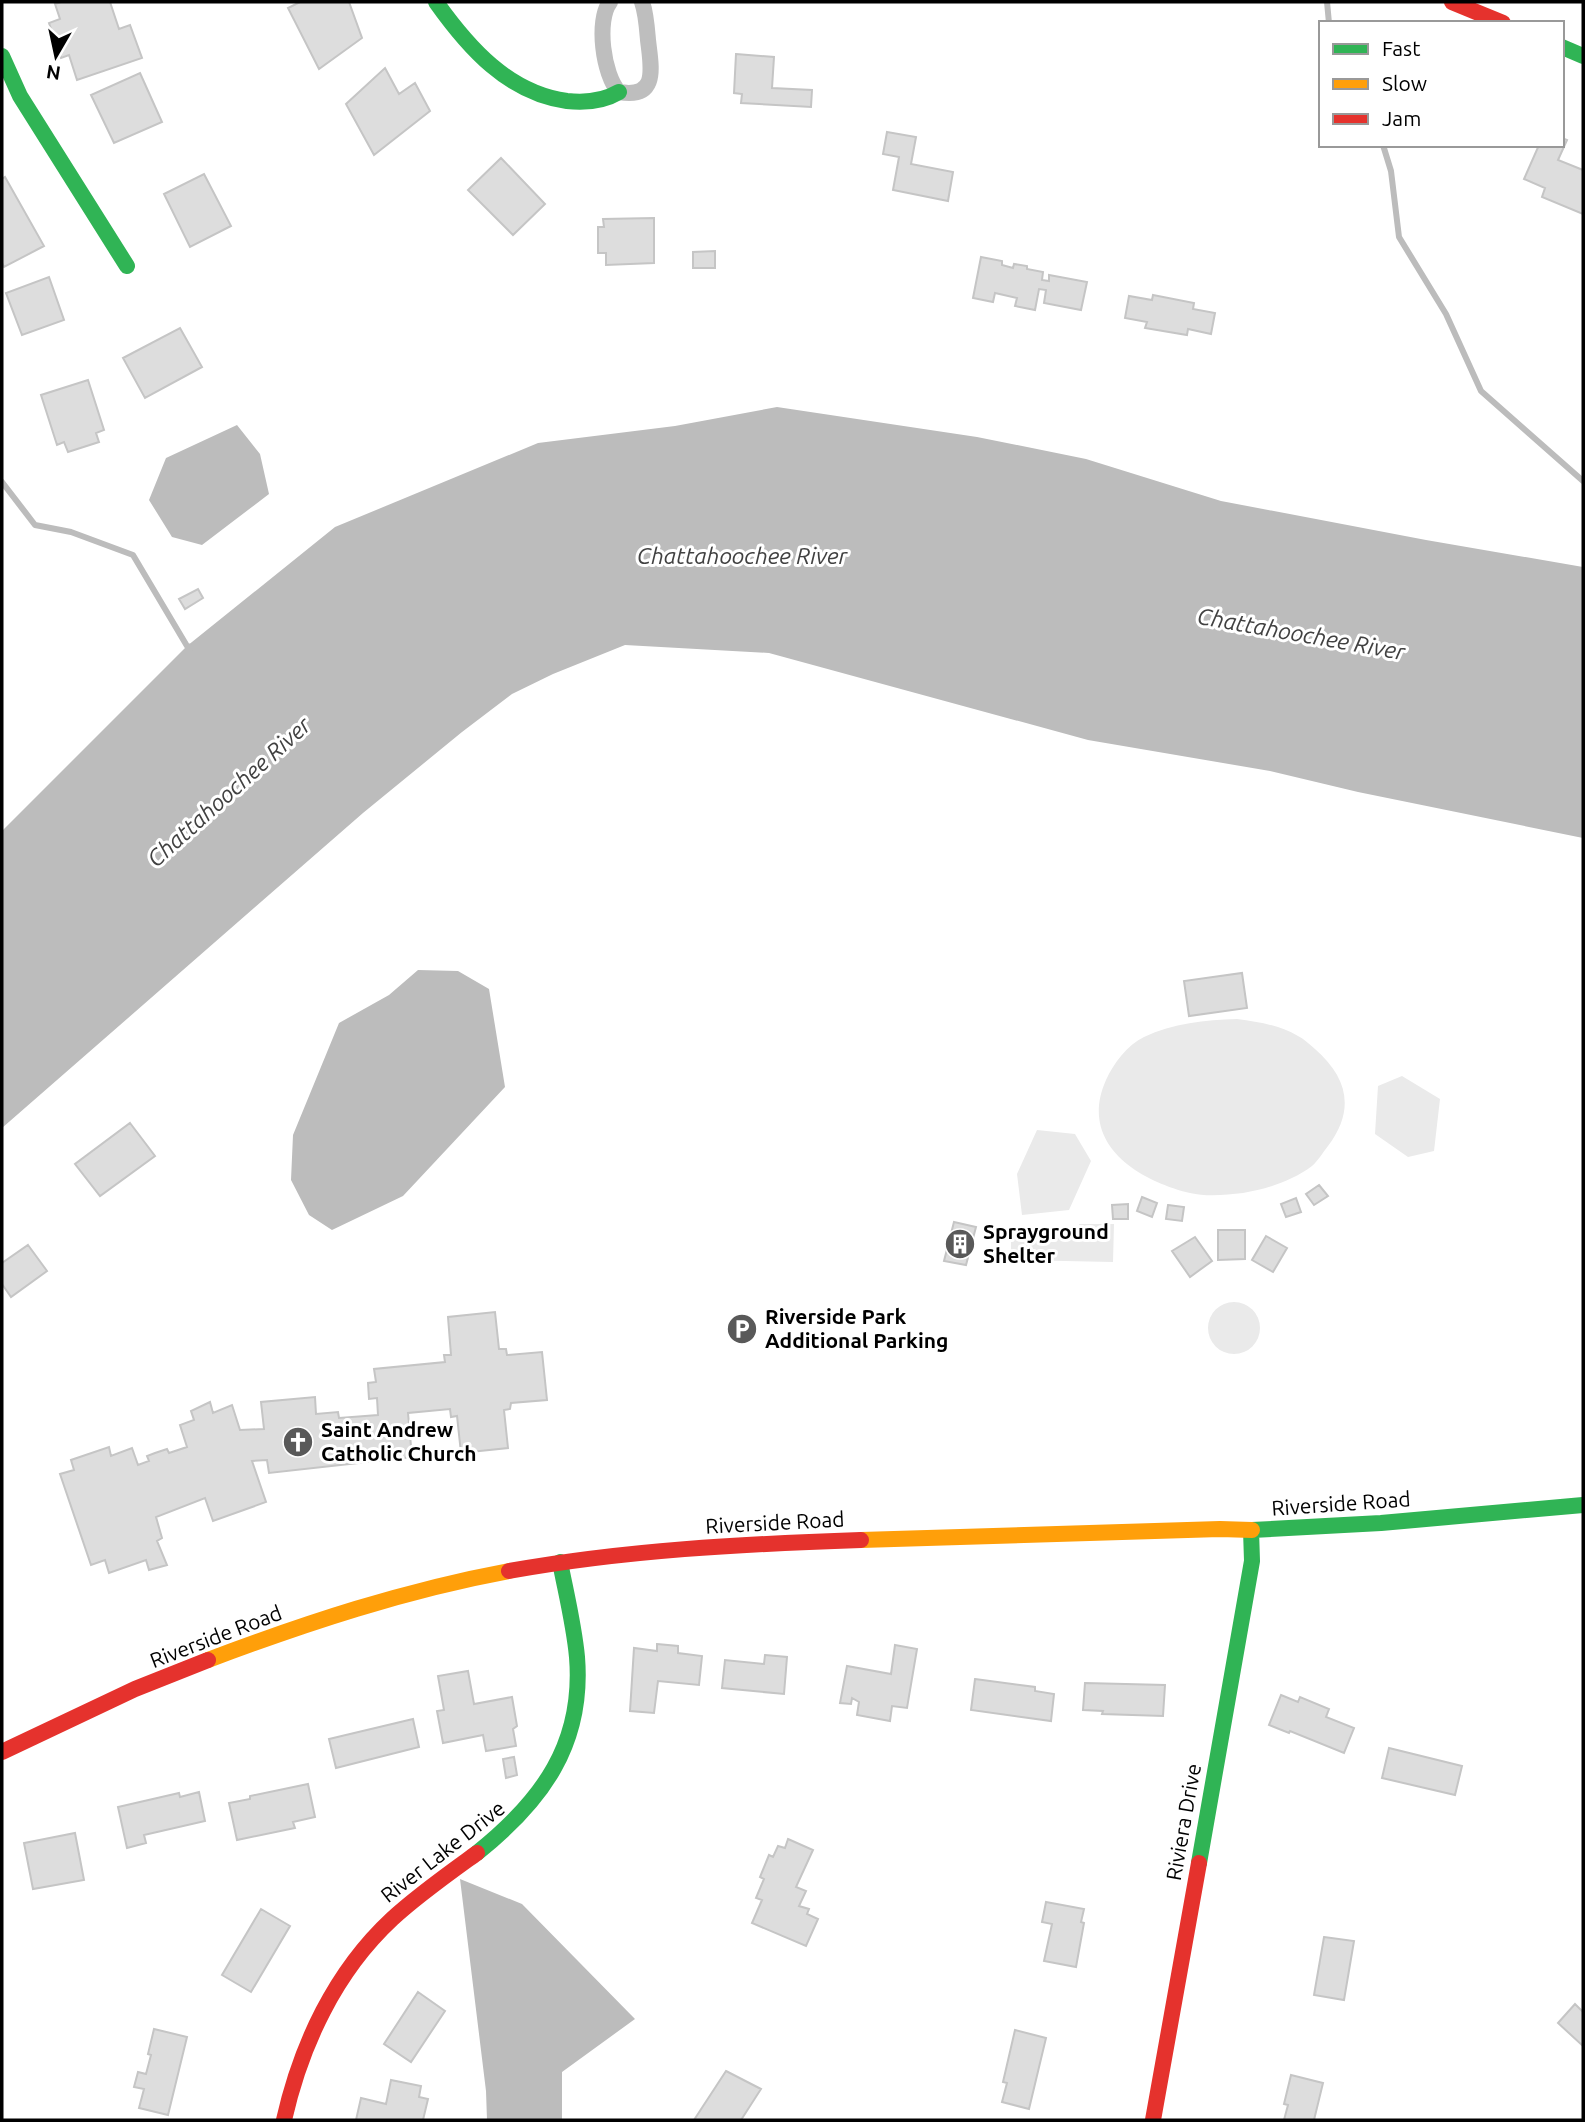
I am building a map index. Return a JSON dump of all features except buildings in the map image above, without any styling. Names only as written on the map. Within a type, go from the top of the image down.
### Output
[{"type":"street","points":[[436,2],[453,26],[499,73],[533,94],[561,101],[594,102],[619,92],[639,92],[648,85],[652,74],[642,2]]},
{"type":"street","points":[[610,2],[604,9],[603,42],[608,74],[619,92]]},
{"type":"street","points":[[1452,2],[1498,21]]},
{"type":"street","points":[[1564,48],[1583,56]]},
{"type":"street","points":[[2,56],[20,96],[127,267]]},
{"type":"street","name":"Riverside Road","points":[[2,1752],[134,1691],[280,1634],[419,1591],[560,1562],[620,1554],[758,1544],[1251,1530],[1381,1523],[1583,1505]]},
{"type":"street","name":"Riviera Drive","points":[[1153,2120],[1252,1561],[1251,1530]]},
{"type":"street","name":"River Lake Drive","points":[[285,2120],[299,2066],[320,2017],[351,1966],[398,1914],[430,1885],[498,1839],[524,1814],[546,1786],[564,1750],[574,1712],[578,1672],[560,1562]]},
{"type":"shaded area","points":[[1237,1019],[1291,1032],[1315,1049],[1334,1071],[1341,1082],[1345,1106],[1337,1132],[1328,1146],[1314,1164],[1296,1176],[1270,1187],[1237,1194],[1190,1193],[1151,1179],[1133,1168],[1106,1140],[1100,1122],[1099,1102],[1106,1080],[1117,1061],[1132,1045],[1166,1028]]},
{"type":"shaded area","points":[[1402,1076],[1440,1099],[1434,1151],[1408,1157],[1375,1134],[1378,1086]]},
{"type":"shaded area","points":[[1037,1130],[1075,1134],[1091,1161],[1069,1210],[1022,1215],[1017,1174]]},
{"type":"shaded area","points":[[1079,1224],[1114,1224],[1113,1262],[1011,1260],[1011,1236],[1078,1238]]},
{"type":"shaded area","points":[[1234,1302],[1253,1309],[1260,1328],[1253,1347],[1234,1354],[1215,1347],[1208,1328],[1215,1309]]},
{"type":"water","name":"Chattahoochee River","points":[[777,407],[977,437],[1086,459],[1221,501],[1583,567],[1583,838],[1358,792],[1270,771],[1088,740],[769,653],[625,645],[512,694],[462,732],[363,813],[2,1128],[2,831],[187,646],[335,527],[538,443],[675,426]]},
{"type":"water","points":[[237,425],[260,454],[269,494],[202,545],[172,537],[149,500],[166,458]]},
{"type":"water","points":[[418,970],[458,971],[489,989],[505,1087],[403,1196],[332,1230],[309,1215],[291,1180],[293,1135],[339,1023],[389,995]]},
{"type":"water","points":[[460,1879],[522,1904],[635,2019],[562,2072],[562,2120],[487,2120],[486,2091]]},
{"type":"waterway","points":[[1327,2],[1329,21]]},
{"type":"waterway","points":[[1384,147],[1391,171],[1399,237],[1446,314],[1481,391],[1583,481]]},
{"type":"waterway","points":[[2,482],[35,525],[71,532],[133,555],[187,646],[194,648]]},
{"type":"traffic: fast","points":[[436,2],[476,51],[508,78],[526,88],[574,102],[600,100],[619,92]]},
{"type":"traffic: fast","points":[[1564,48],[1583,56]]},
{"type":"traffic: fast","points":[[2,56],[20,96],[127,266]]},
{"type":"traffic: fast","points":[[1252,1530],[1381,1523],[1583,1505]]},
{"type":"traffic: fast","points":[[1199,1863],[1252,1561],[1251,1530]]},
{"type":"traffic: fast","points":[[477,1853],[521,1813],[539,1791],[566,1744],[577,1688],[577,1657],[560,1562]]},
{"type":"traffic: slow","points":[[861,1540],[1252,1530]]},
{"type":"traffic: slow","points":[[208,1660],[357,1609],[432,1588],[509,1571]]},
{"type":"traffic: jam","points":[[1452,2],[1498,21]]},
{"type":"traffic: jam","points":[[509,1571],[684,1549],[861,1540]]},
{"type":"traffic: jam","points":[[2,1752],[135,1689],[208,1660]]},
{"type":"traffic: jam","points":[[284,2120],[300,2064],[311,2037],[323,2011],[353,1962],[402,1910],[477,1853]]},
{"type":"traffic: jam","points":[[1153,2120],[1199,1863]]},
{"type":"place","name":"Sprayground Shelter","points":[[960,1244]]},
{"type":"place","name":"Riverside Park Additional Parking","points":[[742,1329]]},
{"type":"place","name":"Saint Andrew Catholic Church","points":[[298,1442]]}]
